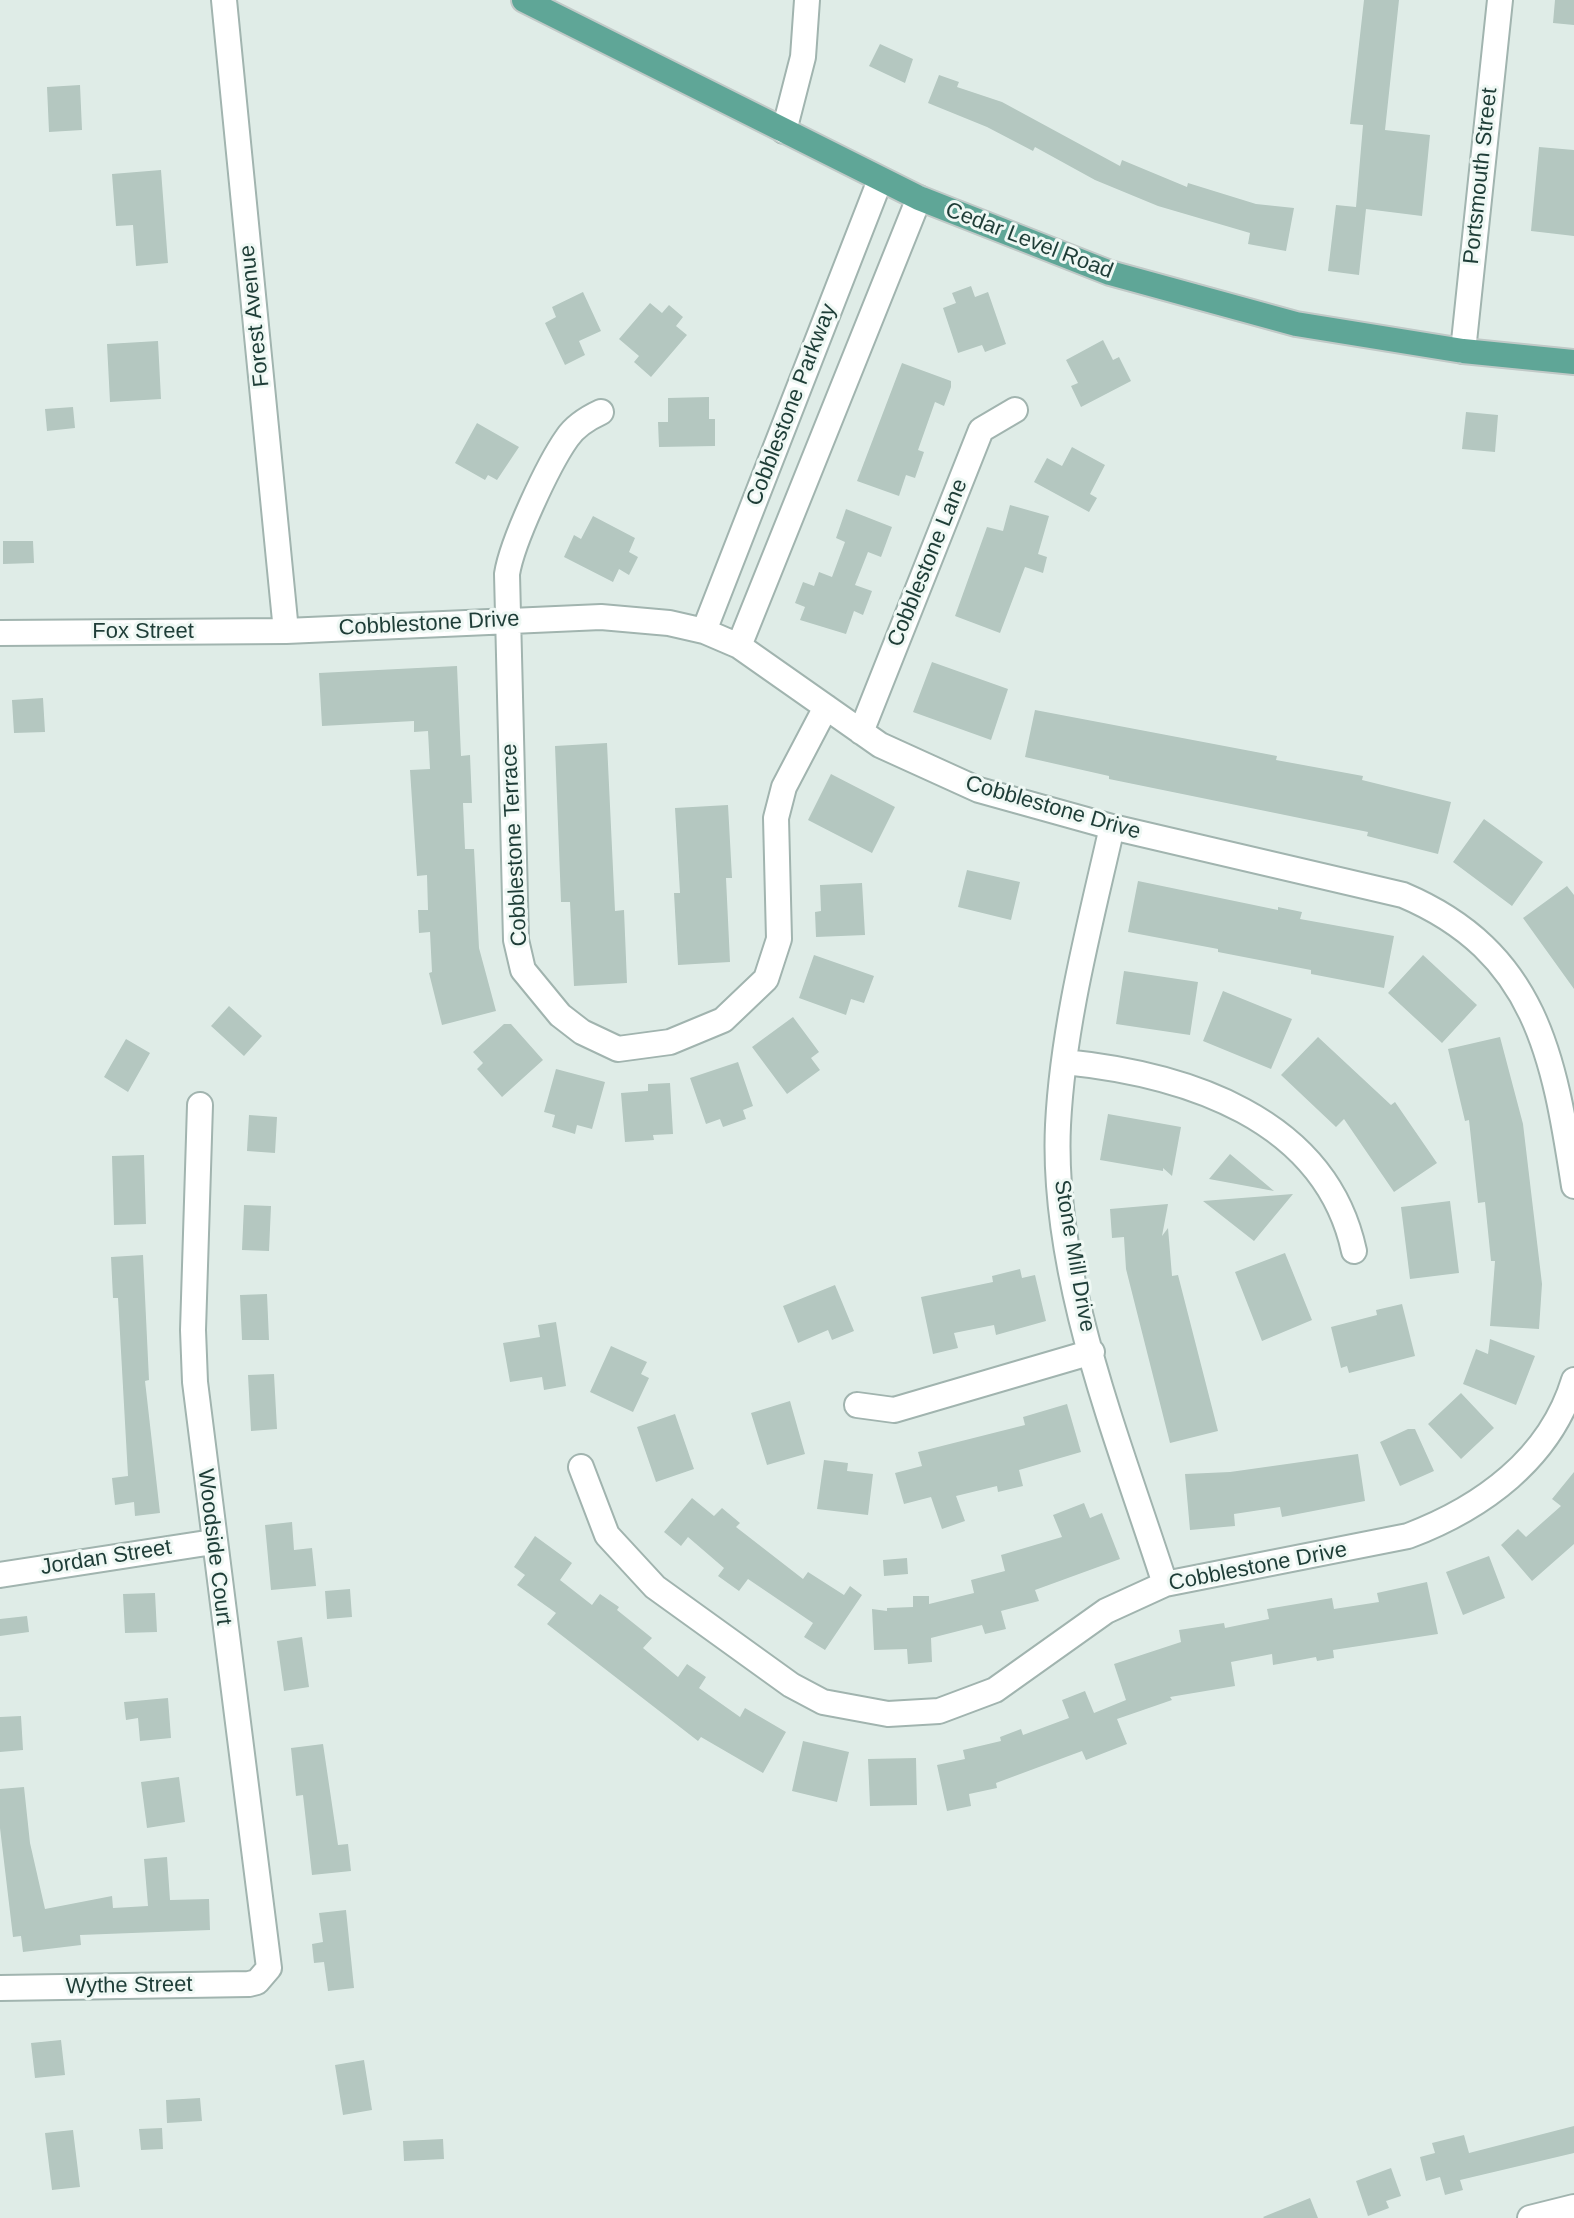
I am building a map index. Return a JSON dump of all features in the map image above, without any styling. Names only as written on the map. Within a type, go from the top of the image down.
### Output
[{"type":"main road","name":"Cedar Level Road","points":[[524,0],[880,180],[1054,253],[1183,296],[1296,324],[1463,351],[1574,362]]},
{"type":"street","name":"Forest Avenue","points":[[224,0],[286,631]]},
{"type":"street","points":[[784,131],[803,57],[807,0]]},
{"type":"street","name":"Portsmouth Street","points":[[1463,351],[1500,0]]},
{"type":"street","name":"Cobblestone Parkway","points":[[704,631],[880,180]]},
{"type":"street","name":"Cobblestone Parkway","points":[[739,646],[919,198]]},
{"type":"street","name":"Cobblestone Lane","points":[[861,732],[981,430],[1015,410]]},
{"type":"street","name":"Cobblestone Terrace","points":[[601,412],[587,418],[567,437],[511,551],[506,621],[516,940],[523,970],[560,1015],[582,1032],[618,1049],[670,1042],[723,1020],[766,979],[779,939],[776,818],[784,787],[826,707]]},
{"type":"street","name":"Cobblestone Drive","points":[[286,631],[627,618],[704,631],[739,646],[784,674],[861,732],[930,770],[979,790],[1112,827],[1403,895],[1447,917],[1506,973],[1540,1028],[1552,1061],[1574,1186]]},
{"type":"street","name":"Fox Street","points":[[0,633],[286,631]]},
{"type":"street","name":"Stone Mill Drive","points":[[1112,827],[1065,1062],[1058,1127],[1059,1173],[1066,1236],[1092,1352],[1165,1584]]},
{"type":"street","points":[[1065,1062],[1127,1068],[1178,1081],[1248,1112],[1279,1135],[1326,1184],[1340,1206],[1354,1251]]},
{"type":"street","name":"Woodside Court","points":[[200,1105],[193,1330],[213,1542],[270,1960],[265,1976],[257,1982]]},
{"type":"street","points":[[857,1405],[894,1410],[1092,1352]]},
{"type":"street","name":"Cobblestone Drive","points":[[581,1467],[583,1480],[607,1535],[655,1587],[791,1685],[823,1702],[856,1710],[922,1713],[966,1703],[1018,1676],[1072,1632],[1106,1611],[1165,1584],[1408,1536],[1440,1524],[1496,1490],[1520,1469],[1558,1417],[1574,1380]]},
{"type":"street","name":"Jordan Street","points":[[0,1575],[213,1542]]},
{"type":"street","name":"Wythe Street","points":[[0,1988],[257,1982]]},
{"type":"street","points":[[1530,2218],[1574,2207]]},
{"type":"building","points":[[1364,0],[1399,0],[1385,130],[1430,135],[1422,216],[1366,209],[1359,275],[1328,271],[1336,205],[1356,207],[1363,125],[1350,124]]},
{"type":"building","points":[[1555,0],[1574,0],[1574,25],[1553,23]]},
{"type":"building","points":[[880,44],[913,59],[905,83],[869,66]]},
{"type":"building","points":[[939,75],[959,82],[957,87],[1002,102],[1120,166],[1122,160],[1187,187],[1188,183],[1256,204],[1294,208],[1286,251],[1248,244],[1250,233],[1158,206],[1095,180],[1035,147],[1033,151],[987,127],[928,103]]},
{"type":"building","points":[[80,85],[82,130],[49,132],[47,87]]},
{"type":"building","points":[[1539,147],[1574,150],[1574,236],[1531,231]]},
{"type":"building","points":[[161,170],[168,263],[136,266],[133,225],[116,226],[112,174]]},
{"type":"building","points":[[971,286],[975,297],[988,292],[1006,344],[985,352],[982,345],[958,353],[943,308],[956,303],[952,293]]},
{"type":"building","points":[[583,292],[601,331],[579,341],[585,355],[565,365],[545,323],[556,317],[552,307]]},
{"type":"building","points":[[650,303],[662,313],[669,305],[683,317],[676,326],[687,335],[651,377],[634,362],[639,356],[619,339]]},
{"type":"building","points":[[1103,340],[1113,360],[1119,357],[1131,381],[1081,407],[1071,386],[1078,383],[1066,360]]},
{"type":"building","points":[[158,341],[161,399],[110,402],[107,344]]},
{"type":"building","points":[[902,363],[951,381],[951,387],[944,406],[935,402],[918,450],[924,452],[915,478],[906,475],[899,496],[857,481]]},
{"type":"building","points":[[709,397],[709,419],[715,419],[715,446],[659,447],[658,422],[668,422],[668,398]]},
{"type":"building","points":[[73,407],[75,428],[47,431],[45,409]]},
{"type":"building","points":[[1466,412],[1498,415],[1495,452],[1462,449]]},
{"type":"building","points":[[477,423],[519,447],[497,480],[488,475],[485,480],[455,463]]},
{"type":"building","points":[[1072,447],[1105,465],[1090,494],[1097,498],[1089,512],[1034,482],[1047,458],[1062,466]]},
{"type":"building","points":[[1010,505],[1049,516],[1038,554],[1047,557],[1043,573],[1025,567],[1000,633],[955,616],[987,527],[1003,531]]},
{"type":"building","points":[[846,509],[892,527],[881,557],[868,552],[855,585],[872,591],[863,615],[854,611],[846,634],[800,620],[805,607],[795,603],[803,582],[814,586],[819,572],[832,577],[845,542],[836,538]]},
{"type":"building","points":[[593,516],[635,538],[629,552],[638,557],[629,575],[619,569],[613,582],[564,557],[574,535],[581,539]]},
{"type":"building","points":[[3,541],[33,541],[34,563],[3,564]]},
{"type":"building","points":[[932,662],[1008,689],[991,740],[913,712]]},
{"type":"building","points":[[457,666],[461,756],[470,755],[472,803],[463,803],[465,849],[474,849],[479,948],[496,1011],[442,1025],[429,973],[432,972],[430,932],[419,933],[418,910],[428,910],[427,875],[417,876],[410,770],[430,769],[428,731],[414,732],[414,721],[322,726],[319,673]]},
{"type":"building","points":[[43,698],[45,732],[14,733],[12,700]]},
{"type":"building","points":[[1035,710],[1277,756],[1276,760],[1363,776],[1362,780],[1451,802],[1438,854],[1367,836],[1368,832],[1109,779],[1109,776],[1025,757]]},
{"type":"building","points":[[607,743],[615,911],[624,910],[627,983],[574,986],[570,902],[561,902],[555,746]]},
{"type":"building","points":[[831,774],[895,807],[872,853],[808,820]]},
{"type":"building","points":[[728,805],[732,878],[726,878],[730,962],[678,965],[674,893],[680,893],[675,808]]},
{"type":"building","points":[[1484,819],[1543,862],[1512,906],[1453,862]]},
{"type":"building","points":[[967,870],[1020,882],[1011,920],[958,907]]},
{"type":"building","points":[[1138,881],[1278,910],[1278,907],[1302,912],[1300,919],[1394,936],[1384,988],[1311,974],[1311,970],[1218,952],[1218,949],[1128,932]]},
{"type":"building","points":[[862,883],[865,935],[816,937],[815,912],[821,911],[820,885]]},
{"type":"building","points":[[1567,886],[1574,895],[1574,989],[1523,918]]},
{"type":"building","points":[[814,955],[874,976],[864,1003],[851,999],[846,1015],[799,998]]},
{"type":"building","points":[[1423,955],[1477,1005],[1442,1043],[1388,993]]},
{"type":"building","points":[[1124,971],[1198,982],[1190,1035],[1116,1024]]},
{"type":"building","points":[[1223,991],[1292,1019],[1271,1069],[1203,1041]]},
{"type":"building","points":[[229,1006],[262,1036],[244,1056],[211,1026]]},
{"type":"building","points":[[793,1017],[819,1052],[811,1058],[820,1070],[787,1094],[752,1047]]},
{"type":"building","points":[[504,1024],[511,1024],[543,1060],[502,1097],[477,1069],[483,1063],[473,1052]]},
{"type":"building","points":[[1318,1037],[1391,1105],[1395,1102],[1437,1163],[1394,1192],[1344,1119],[1336,1127],[1281,1075]]},
{"type":"building","points":[[1500,1037],[1523,1124],[1542,1284],[1539,1329],[1490,1326],[1495,1261],[1491,1261],[1485,1202],[1478,1203],[1469,1120],[1465,1121],[1448,1049]]},
{"type":"building","points":[[126,1039],[150,1053],[128,1092],[104,1077]]},
{"type":"building","points":[[738,1062],[753,1106],[743,1110],[746,1119],[723,1127],[720,1119],[706,1124],[690,1078]]},
{"type":"building","points":[[556,1069],[605,1082],[592,1129],[577,1125],[575,1134],[552,1127],[555,1115],[544,1112]]},
{"type":"building","points":[[670,1083],[673,1134],[653,1135],[654,1140],[625,1142],[621,1093],[648,1091],[648,1084]]},
{"type":"building","points":[[1108,1114],[1181,1127],[1172,1176],[1163,1168],[1163,1171],[1100,1160]]},
{"type":"building","points":[[249,1115],[277,1117],[275,1153],[247,1151]]},
{"type":"building","points":[[1230,1154],[1274,1191],[1209,1179]]},
{"type":"building","points":[[144,1155],[146,1224],[114,1225],[112,1156]]},
{"type":"building","points":[[1293,1194],[1254,1241],[1203,1201]]},
{"type":"building","points":[[1450,1201],[1459,1273],[1410,1279],[1401,1207]]},
{"type":"building","points":[[1168,1204],[1162,1236],[1168,1228],[1172,1276],[1178,1275],[1218,1431],[1170,1443],[1126,1269],[1124,1237],[1112,1238],[1110,1209]]},
{"type":"building","points":[[244,1205],[271,1206],[269,1251],[242,1250]]},
{"type":"building","points":[[1285,1253],[1312,1320],[1262,1341],[1235,1272]]},
{"type":"building","points":[[143,1255],[149,1380],[145,1381],[160,1513],[135,1516],[134,1502],[115,1505],[112,1478],[128,1476],[118,1298],[113,1298],[111,1257]]},
{"type":"building","points":[[1020,1269],[1022,1278],[1035,1275],[1046,1321],[996,1335],[994,1325],[954,1333],[958,1348],[933,1354],[921,1297],[993,1282],[992,1276]]},
{"type":"building","points":[[835,1285],[854,1331],[832,1340],[828,1330],[798,1343],[783,1306]]},
{"type":"building","points":[[267,1294],[269,1340],[242,1340],[240,1295]]},
{"type":"building","points":[[1402,1304],[1415,1356],[1349,1373],[1347,1366],[1341,1368],[1331,1327],[1377,1315],[1376,1310]]},
{"type":"building","points":[[556,1322],[566,1386],[544,1390],[542,1377],[510,1382],[503,1343],[540,1337],[538,1325]]},
{"type":"building","points":[[1490,1339],[1535,1356],[1516,1405],[1463,1384],[1476,1349],[1488,1354]]},
{"type":"building","points":[[611,1346],[647,1362],[641,1374],[649,1378],[633,1412],[590,1392]]},
{"type":"building","points":[[274,1374],[277,1429],[251,1431],[248,1375]]},
{"type":"building","points":[[1461,1393],[1494,1428],[1461,1459],[1428,1424]]},
{"type":"building","points":[[790,1401],[805,1454],[767,1465],[751,1413]]},
{"type":"building","points":[[1067,1404],[1081,1452],[1019,1470],[1023,1486],[998,1492],[997,1486],[956,1496],[965,1521],[942,1529],[931,1497],[904,1504],[895,1473],[922,1466],[918,1452],[1025,1425],[1023,1417]]},
{"type":"building","points":[[675,1414],[694,1469],[656,1482],[637,1427]]},
{"type":"building","points":[[1408,1429],[1415,1429],[1434,1471],[1400,1486],[1380,1442]]},
{"type":"building","points":[[1358,1454],[1365,1501],[1282,1517],[1280,1507],[1234,1514],[1235,1526],[1190,1530],[1185,1474],[1230,1472]]},
{"type":"building","points":[[824,1460],[848,1463],[847,1471],[873,1474],[868,1515],[817,1509]]},
{"type":"building","points":[[1574,1472],[1574,1544],[1532,1581],[1501,1545],[1518,1529],[1526,1537],[1561,1506],[1552,1499]]},
{"type":"building","points":[[692,1498],[714,1516],[722,1508],[740,1523],[736,1527],[803,1579],[808,1572],[844,1595],[850,1586],[862,1595],[825,1650],[804,1637],[813,1623],[748,1579],[739,1591],[718,1576],[724,1568],[688,1537],[681,1546],[664,1532]]},
{"type":"building","points":[[1084,1503],[1090,1518],[1102,1513],[1120,1559],[1035,1590],[1039,1601],[1001,1611],[1006,1629],[985,1634],[982,1625],[931,1638],[932,1662],[908,1664],[907,1649],[874,1650],[872,1609],[887,1611],[887,1608],[913,1607],[913,1596],[929,1596],[929,1604],[974,1593],[971,1580],[1005,1571],[1001,1555],[1062,1537],[1053,1515]]},
{"type":"building","points":[[292,1522],[294,1550],[312,1548],[316,1586],[271,1590],[265,1525]]},
{"type":"building","points":[[535,1536],[572,1563],[560,1580],[592,1605],[600,1594],[619,1607],[617,1610],[652,1638],[643,1648],[678,1677],[687,1664],[706,1677],[699,1688],[740,1717],[745,1708],[786,1732],[763,1773],[701,1737],[698,1741],[547,1624],[556,1613],[517,1585],[525,1575],[514,1567]]},
{"type":"building","points":[[1489,1556],[1505,1598],[1463,1615],[1446,1572]]},
{"type":"building","points":[[907,1558],[908,1574],[884,1576],[883,1560]]},
{"type":"building","points":[[1427,1582],[1438,1634],[1333,1650],[1334,1658],[1317,1661],[1316,1657],[1273,1665],[1272,1654],[1231,1662],[1235,1686],[1170,1697],[1172,1700],[1117,1719],[1127,1744],[1086,1760],[1082,1751],[996,1783],[997,1788],[969,1794],[971,1806],[947,1811],[937,1765],[965,1759],[963,1750],[1001,1741],[1000,1737],[1021,1729],[1023,1735],[1069,1718],[1062,1700],[1085,1691],[1094,1713],[1126,1700],[1114,1664],[1181,1642],[1179,1630],[1224,1623],[1225,1628],[1269,1619],[1267,1609],[1332,1598],[1334,1609],[1379,1602],[1377,1593]]},
{"type":"building","points":[[350,1589],[352,1617],[327,1619],[325,1591]]},
{"type":"building","points":[[155,1593],[157,1632],[125,1633],[123,1594]]},
{"type":"building","points":[[27,1616],[29,1632],[0,1636],[0,1619]]},
{"type":"building","points":[[302,1637],[309,1687],[284,1691],[277,1641]]},
{"type":"building","points":[[168,1698],[171,1738],[140,1741],[138,1718],[126,1720],[124,1702]]},
{"type":"building","points":[[21,1716],[23,1750],[0,1752],[0,1717]]},
{"type":"building","points":[[803,1741],[849,1752],[837,1802],[792,1791]]},
{"type":"building","points":[[323,1744],[338,1845],[348,1844],[351,1871],[312,1875],[303,1795],[296,1796],[291,1748]]},
{"type":"building","points":[[916,1758],[917,1805],[870,1806],[868,1759]]},
{"type":"building","points":[[179,1777],[185,1822],[147,1828],[141,1782]]},
{"type":"building","points":[[24,1787],[30,1843],[45,1909],[112,1896],[113,1908],[148,1906],[144,1859],[167,1857],[170,1900],[209,1899],[210,1930],[80,1935],[81,1945],[23,1952],[21,1936],[13,1937],[0,1828],[0,1789]]},
{"type":"building","points":[[346,1910],[354,1988],[328,1991],[324,1962],[314,1963],[312,1944],[323,1942],[319,1913]]},
{"type":"building","points":[[61,2040],[65,2075],[35,2078],[31,2043]]},
{"type":"building","points":[[364,2060],[372,2110],[343,2115],[335,2065]]},
{"type":"building","points":[[200,2098],[202,2121],[167,2123],[166,2100]]},
{"type":"building","points":[[1574,2126],[1574,2153],[1460,2180],[1463,2190],[1445,2195],[1440,2177],[1426,2181],[1420,2157],[1435,2153],[1432,2143],[1464,2135],[1469,2153]]},
{"type":"building","points":[[162,2128],[163,2149],[141,2150],[139,2129]]},
{"type":"building","points":[[73,2130],[80,2187],[52,2190],[45,2133]]},
{"type":"building","points":[[443,2139],[444,2159],[404,2161],[403,2141]]},
{"type":"building","points":[[1391,2168],[1401,2196],[1386,2201],[1389,2208],[1368,2216],[1356,2181]]},
{"type":"building","points":[[1310,2198],[1318,2218],[1263,2217]]}]
